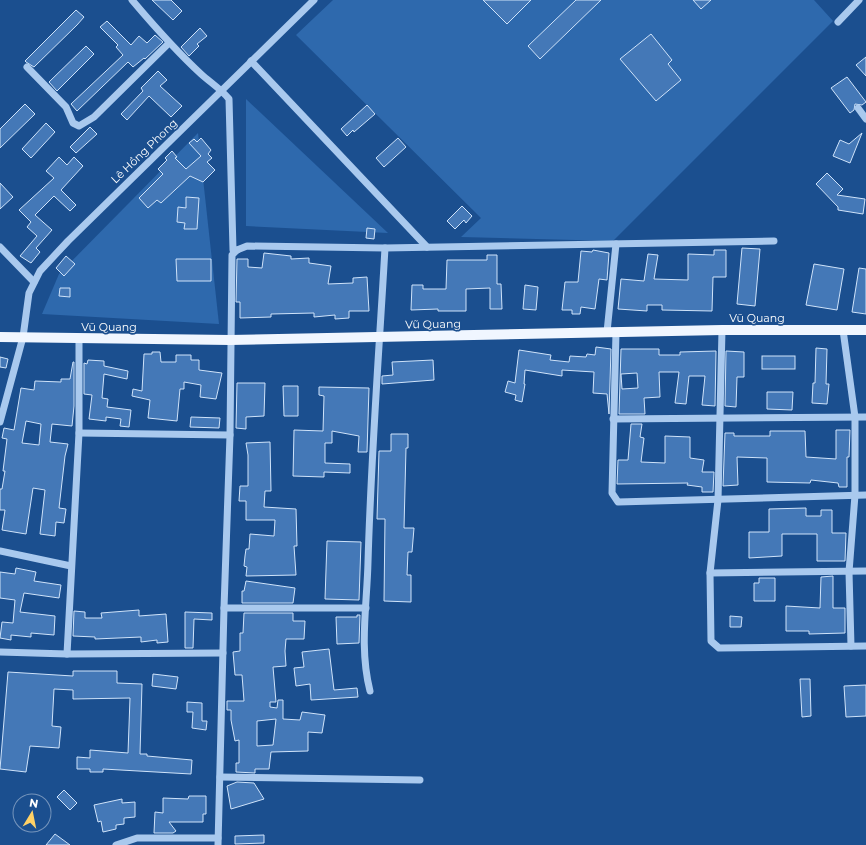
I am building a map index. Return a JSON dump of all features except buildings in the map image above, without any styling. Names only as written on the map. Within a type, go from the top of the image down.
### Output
[{"type":"main road","name":"Vũ Quang","points":[[0,337],[230,340],[722,330],[866,330]]},
{"type":"street","points":[[132,0],[169,43],[201,74],[222,90],[228,99],[233,250],[238,250]]},
{"type":"street","name":"Lê Hồng Phong","points":[[0,422],[23,338],[29,293],[40,271],[68,241],[314,0]]},
{"type":"street","points":[[838,22],[859,0]]},
{"type":"street","points":[[27,67],[66,107],[73,123],[79,126],[94,117],[169,43]]},
{"type":"street","points":[[251,61],[427,247]]},
{"type":"street","points":[[858,108],[866,119]]},
{"type":"street","points":[[116,845],[137,838],[218,842],[230,435],[232,255],[238,250],[247,246],[385,248],[774,241]]},
{"type":"street","points":[[616,244],[611,332],[613,419],[612,492],[616,500],[623,503],[866,495]]},
{"type":"street","points":[[0,247],[34,282]]},
{"type":"street","points":[[370,691],[365,651],[366,608],[379,337],[385,248]]},
{"type":"street","points":[[722,330],[718,500],[710,573],[710,641],[719,648],[866,646]]},
{"type":"street","points":[[843,330],[855,417],[854,495],[849,572],[851,646]]},
{"type":"street","points":[[67,654],[78,432],[79,339]]},
{"type":"street","points":[[613,419],[866,417]]},
{"type":"street","points":[[78,432],[230,435]]},
{"type":"street","points":[[0,551],[71,566]]},
{"type":"street","points":[[710,573],[866,571]]},
{"type":"street","points":[[224,608],[366,608]]},
{"type":"street","points":[[0,652],[67,654],[223,653]]},
{"type":"street","points":[[220,777],[420,780]]},
{"type":"shaded area","points":[[333,0],[814,0],[833,21],[613,241],[461,237],[481,218],[296,35]]},
{"type":"shaded area","points":[[246,99],[388,233],[246,226]]},
{"type":"shaded area","points":[[198,133],[219,324],[42,314],[59,274]]}]
